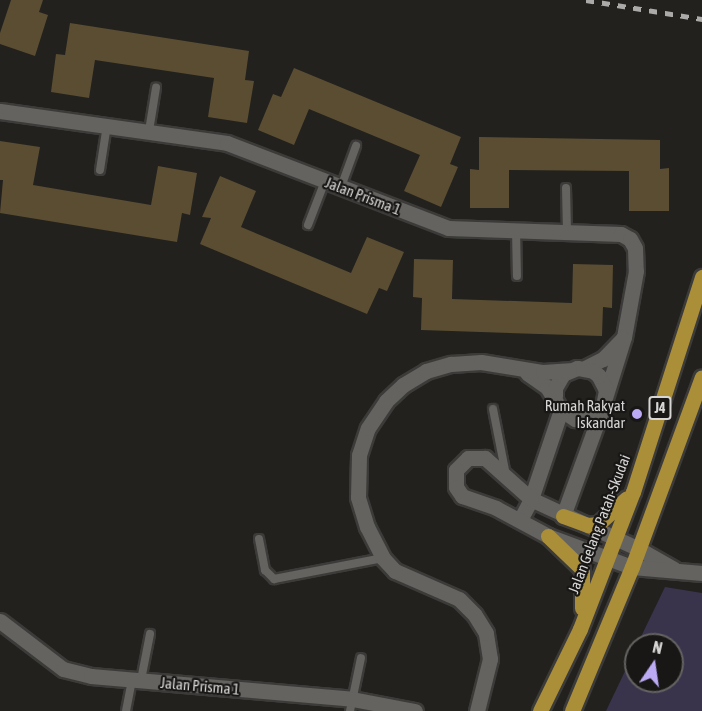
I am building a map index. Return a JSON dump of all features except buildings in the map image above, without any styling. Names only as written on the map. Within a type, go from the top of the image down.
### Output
[{"type":"main road","name":"Jalan Gelang Patah-Skudai","points":[[540,711],[580,629],[613,538],[633,492],[702,277]]},
{"type":"main road","name":"J4","points":[[572,711],[632,567],[702,377]]},
{"type":"main road","points":[[562,516],[588,525],[598,524],[633,492]]},
{"type":"main road","points":[[548,536],[582,569],[584,577],[580,629]]},
{"type":"street","name":"Jalan Prisma 1","points":[[0,111],[227,143],[448,228],[621,234],[630,239],[635,248],[636,271],[624,337],[604,402],[562,516]]},
{"type":"street","points":[[477,711],[490,659],[486,633],[474,614],[459,599],[395,571],[383,558],[367,527],[358,497],[358,455],[368,428],[386,401],[403,385],[426,371],[451,364],[481,362],[543,372],[585,368],[603,359],[624,337]]},
{"type":"street","points":[[521,370],[540,380],[555,396],[561,411],[567,416],[583,419],[598,412],[604,402],[604,382],[599,376],[585,368]]},
{"type":"street","points":[[555,396],[558,381],[569,370]]},
{"type":"street","points":[[520,520],[531,499],[561,411]]},
{"type":"street","points":[[674,569],[639,549],[562,516],[531,499],[490,460],[476,456],[461,463],[454,478],[462,496],[520,520],[548,536],[632,567],[702,573]]},
{"type":"street","name":"Jalan Prisma 1","points":[[0,621],[63,669],[91,676],[415,711]]},
{"type":"lane","points":[[148,131],[156,88]]},
{"type":"lane","points":[[100,170],[107,125]]},
{"type":"lane","points":[[341,187],[356,146]]},
{"type":"lane","points":[[308,225],[325,181]]},
{"type":"lane","points":[[566,188],[567,231]]},
{"type":"lane","points":[[516,230],[517,276]]},
{"type":"lane","points":[[493,409],[506,476]]},
{"type":"lane","points":[[259,539],[265,570],[274,579],[383,558]]},
{"type":"lane","points":[[126,711],[150,634]]},
{"type":"lane","points":[[351,705],[361,658]]},
{"type":"shaded area","points":[[665,587],[702,593],[702,711],[606,711],[624,673],[624,693],[684,693],[684,633],[643,633]]},
{"type":"railway","points":[[586,0],[702,19]]},
{"type":"place","name":"Rumah Rakyat Iskandar","points":[[637,414]]}]
